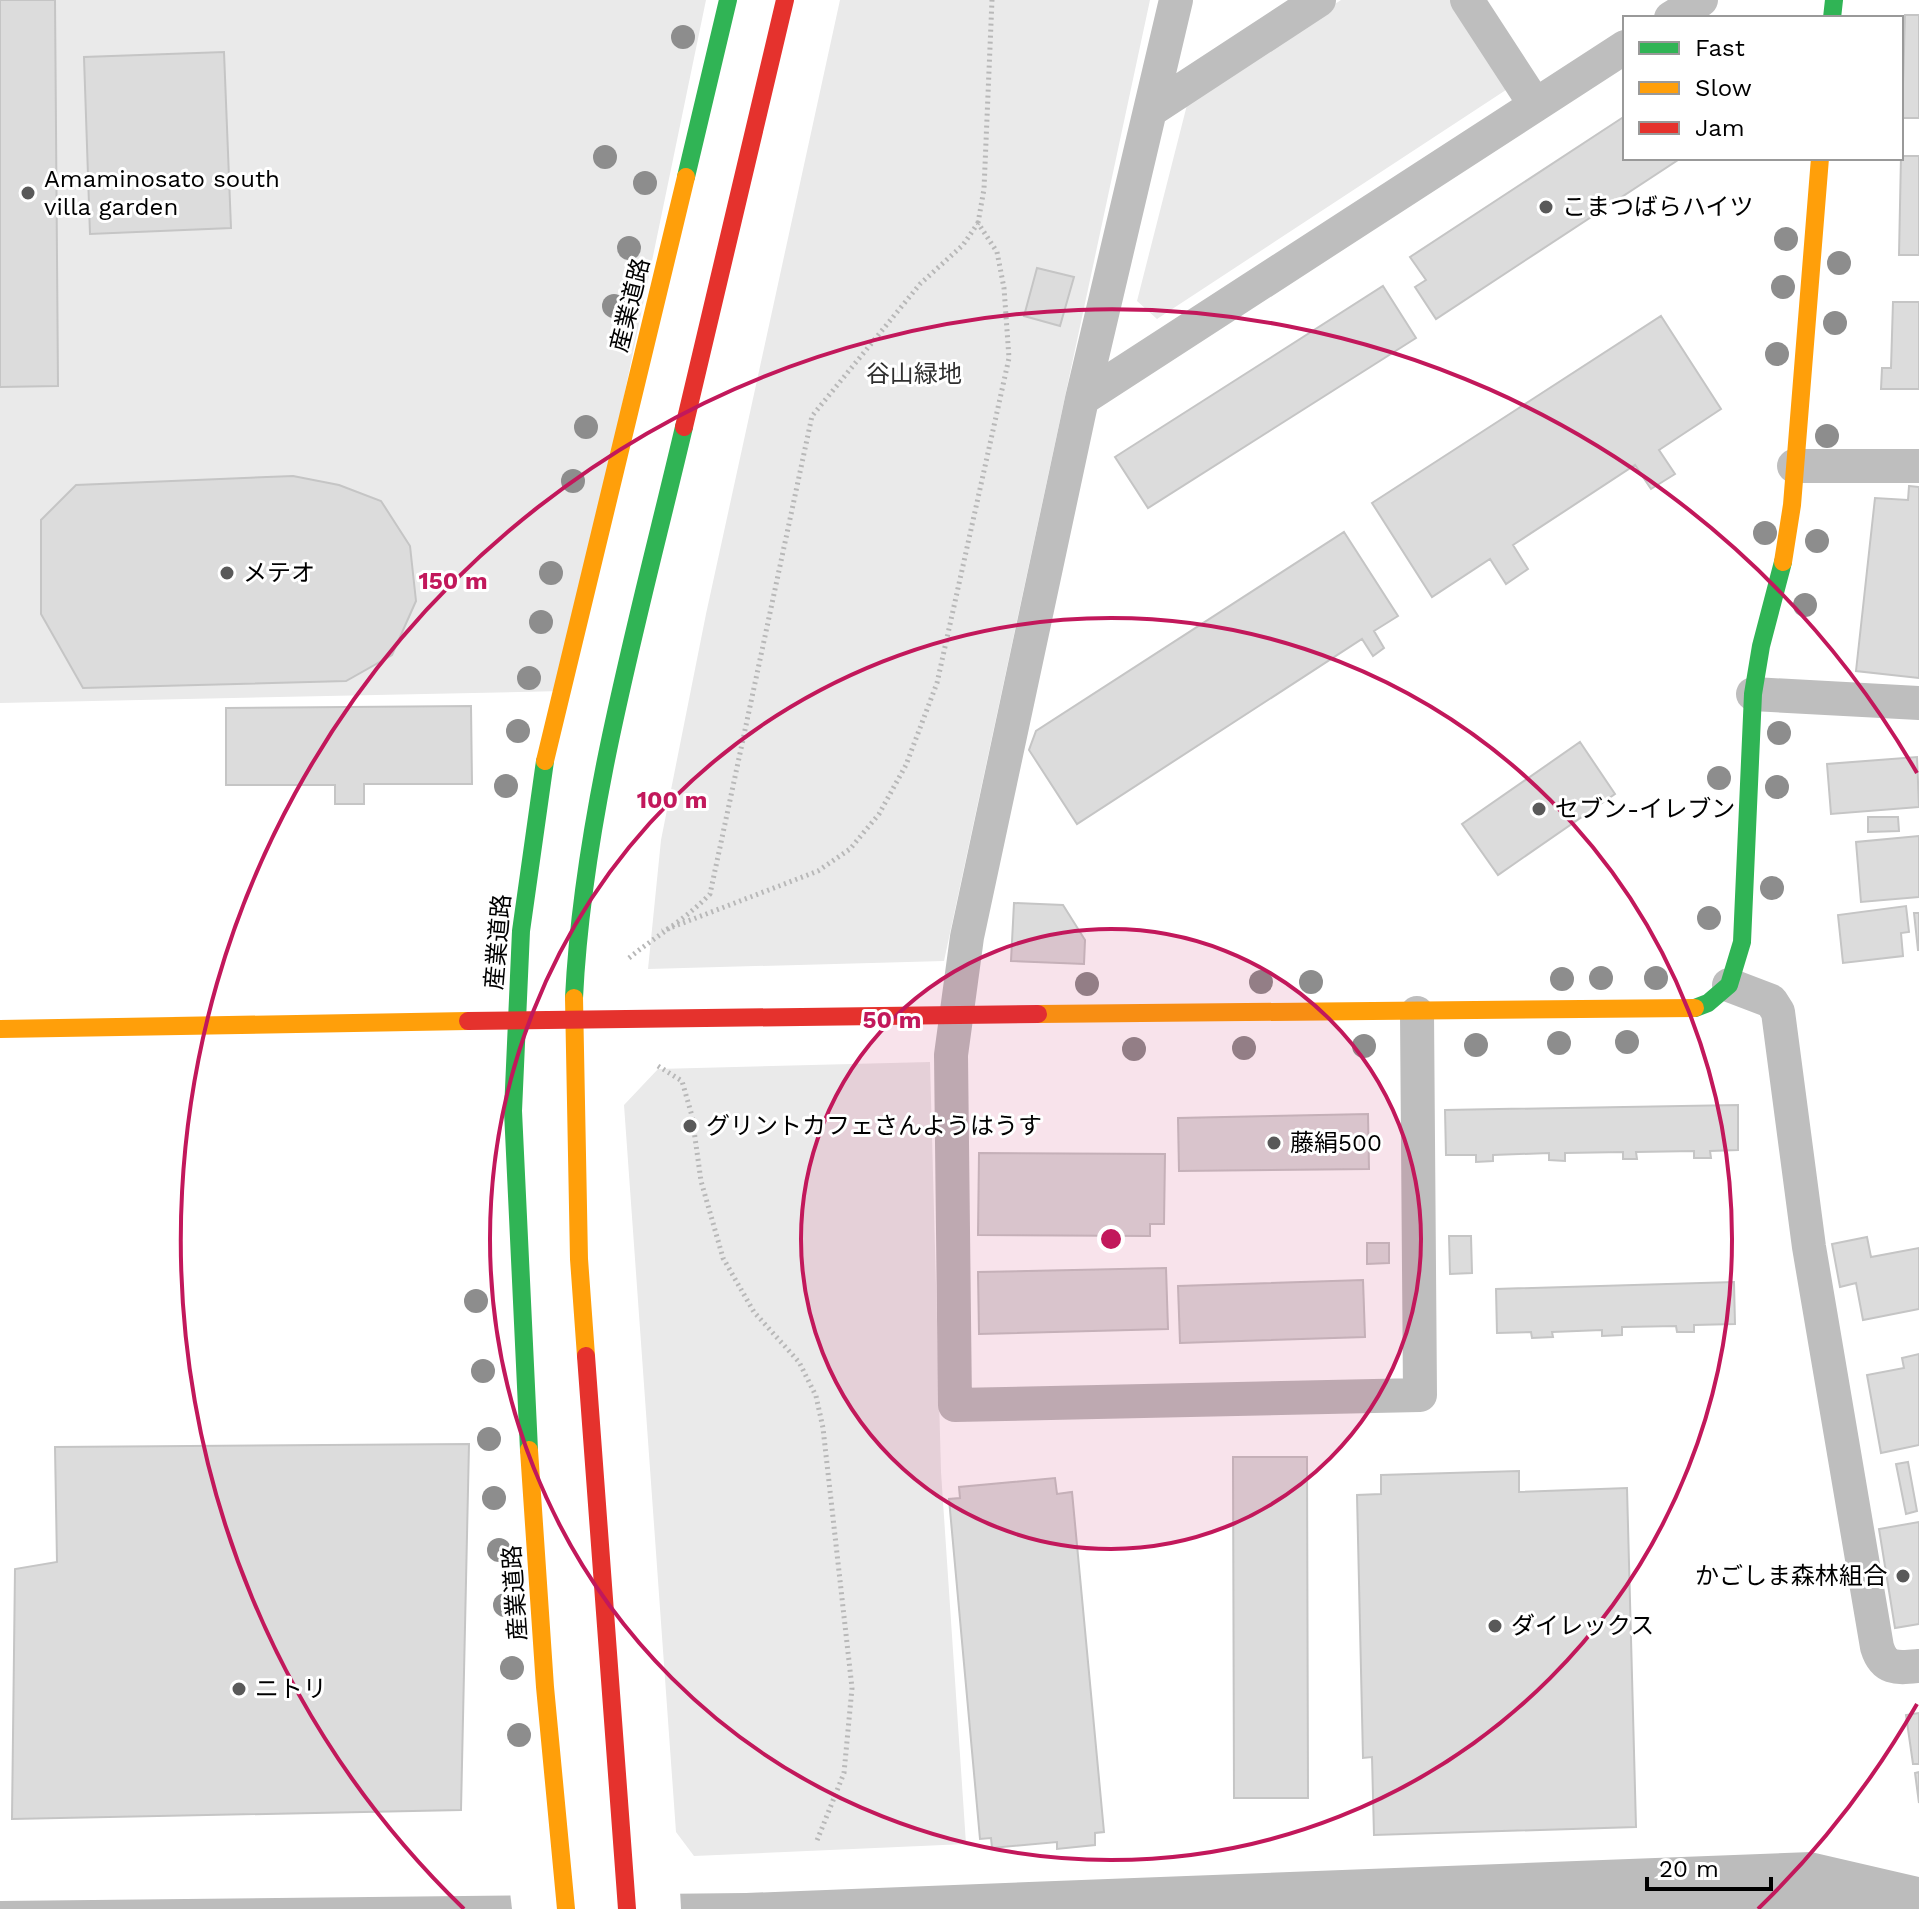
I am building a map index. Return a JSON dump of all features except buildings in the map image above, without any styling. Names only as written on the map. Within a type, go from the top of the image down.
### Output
[{"type":"main road","name":"産業道路","points":[[566,1909],[527,1417],[513,1111],[521,931],[544,766],[728,0]]},
{"type":"main road","points":[[627,1909],[579,1259],[573,1021],[577,933],[615,722],[785,0]]},
{"type":"main road","points":[[0,1029],[958,1014],[1693,1009],[1708,1003],[1729,985],[1742,942],[1753,694],[1761,646],[1779,587],[1794,466],[1820,160]]},
{"type":"street","points":[[1176,0],[1082,399],[967,937],[951,1055],[955,1405],[1420,1395],[1417,1013]]},
{"type":"street","points":[[1151,110],[1319,0]]},
{"type":"street","points":[[1467,0],[1534,103]]},
{"type":"street","points":[[1674,16],[1701,0]]},
{"type":"street","points":[[1082,399],[1534,103],[1623,48]]},
{"type":"street","points":[[1794,466],[1919,466]]},
{"type":"street","points":[[1753,694],[1919,703]]},
{"type":"street","points":[[1729,985],[1771,1001],[1778,1012],[1809,1247],[1877,1647],[1882,1662],[1889,1667],[1919,1666]]},
{"type":"path","points":[[629,958],[662,931],[689,915],[710,894],[812,416],[920,284],[963,245],[978,223],[984,189],[992,0]]},
{"type":"path","points":[[662,931],[818,871],[850,849],[879,814],[906,765],[937,683],[1009,358],[1004,288],[997,252],[978,223]]},
{"type":"path","points":[[658,1066],[682,1081],[692,1116],[701,1181],[723,1258],[754,1312],[799,1362],[816,1396],[823,1428],[852,1688],[844,1773],[816,1843]]},
{"type":"green space","points":[[0,0],[706,0],[563,691],[0,703]]},
{"type":"green space","name":"谷山緑地","points":[[840,0],[1150,0],[944,961],[648,969],[661,840],[706,614]]},
{"type":"green space","points":[[1341,0],[1456,0],[1512,86],[1157,319],[1137,301],[1188,101]]},
{"type":"green space","points":[[930,1062],[941,1472],[966,1844],[694,1856],[676,1832],[624,1105],[658,1069]]},
{"type":"shaded area","points":[[1811,1852],[1919,1877],[1919,1909],[0,1909],[0,1901],[746,1893]]},
{"type":"pier","points":[[680,1890],[681,1909],[512,1909],[510,1892]]},
{"type":"traffic: fast","points":[[686,177],[728,0]]},
{"type":"traffic: fast","points":[[1832,16],[1834,0]]},
{"type":"traffic: fast","points":[[574,998],[580,927],[601,783],[684,427]]},
{"type":"traffic: fast","points":[[1695,1008],[1708,1003],[1729,985],[1742,942],[1753,694],[1761,646],[1783,562]]},
{"type":"traffic: fast","points":[[529,1450],[513,1111],[521,931],[545,761]]},
{"type":"traffic: slow","points":[[1783,562],[1792,505],[1820,160]]},
{"type":"traffic: slow","points":[[545,761],[686,177]]},
{"type":"traffic: slow","points":[[574,998],[579,1259],[586,1356]]},
{"type":"traffic: slow","points":[[1038,1014],[1695,1008]]},
{"type":"traffic: slow","points":[[0,1029],[468,1021]]},
{"type":"traffic: slow","points":[[529,1450],[545,1687],[566,1909]]},
{"type":"traffic: jam","points":[[684,427],[785,0]]},
{"type":"traffic: jam","points":[[468,1021],[1038,1014]]},
{"type":"traffic: jam","points":[[586,1356],[627,1909]]},
{"type":"place","name":"Amaminosato south villa garden","points":[[28,193]]},
{"type":"place","name":"こまつばらハイツ","points":[[1546,207]]},
{"type":"place","name":"メテオ","points":[[227,573]]},
{"type":"place","name":"セブン-イレブン","points":[[1539,809]]},
{"type":"place","name":"グリントカフェさんようはうす","points":[[690,1126]]},
{"type":"place","name":"藤絹500","points":[[1274,1143]]},
{"type":"place","name":"かごしま森林組合","points":[[1903,1576]]},
{"type":"place","name":"ダイレックス","points":[[1495,1626]]},
{"type":"place","name":"ニトリ","points":[[239,1689]]}]
